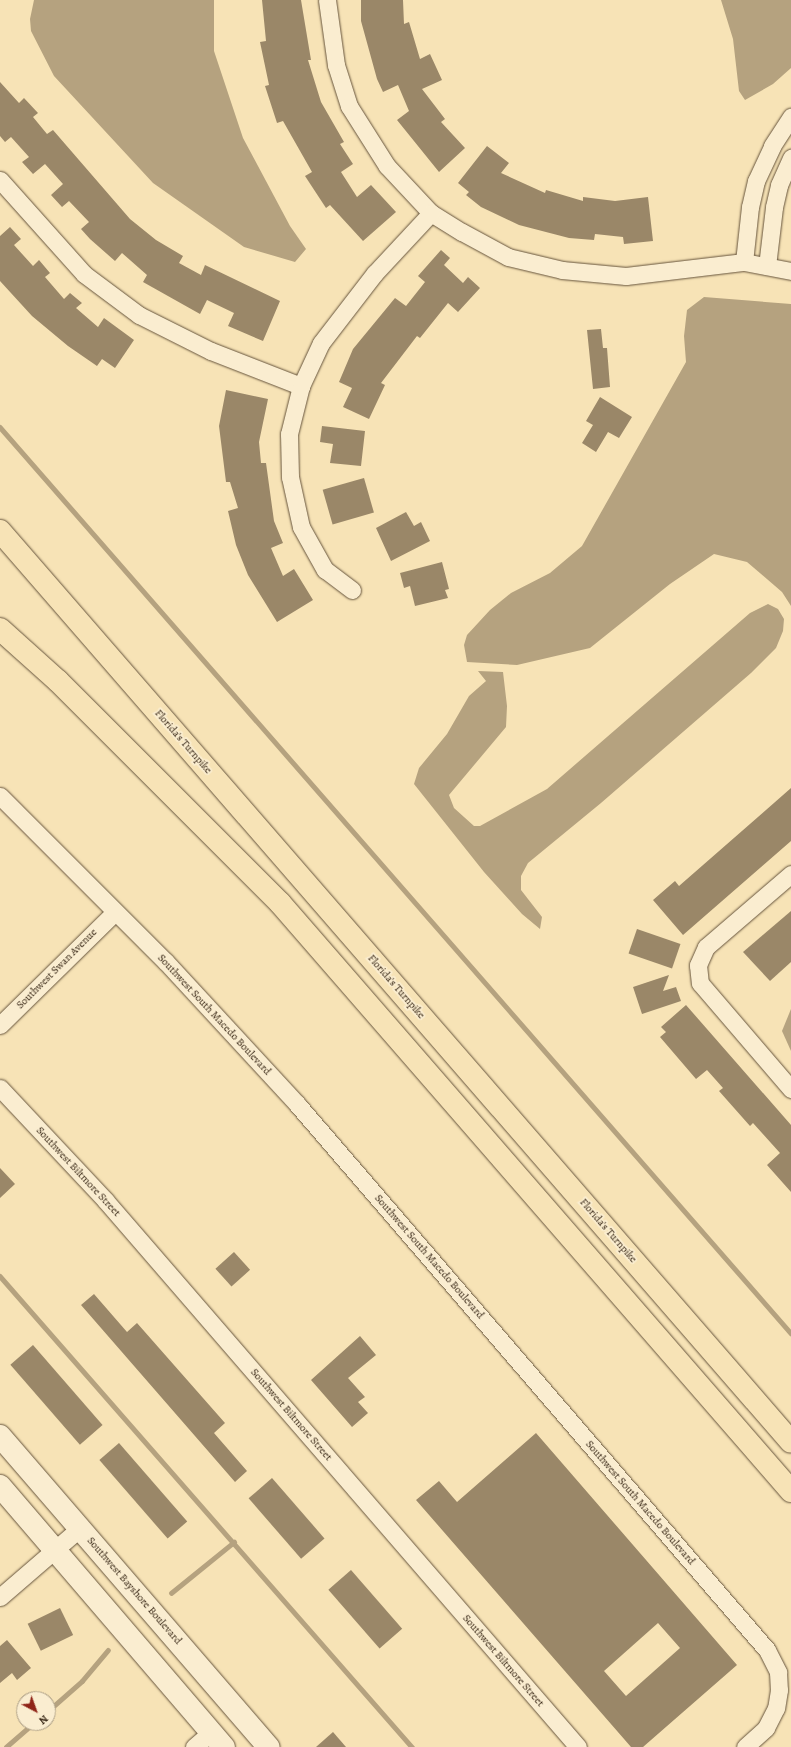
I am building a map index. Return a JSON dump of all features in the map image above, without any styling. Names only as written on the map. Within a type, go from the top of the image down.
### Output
[{"type":"highway","name":"Florida's Turnpike","points":[[0,531],[791,1442]]},
{"type":"highway","points":[[0,629],[58,681],[280,904],[791,1491]]},
{"type":"main road","name":"Southwest Bayshore Boulevard","points":[[0,1436],[268,1747]]},
{"type":"main road","points":[[0,1486],[187,1705],[218,1739]]},
{"type":"main road","points":[[187,1705],[206,1712],[238,1747]]},
{"type":"street","points":[[327,0],[336,65],[349,106],[387,166],[431,213],[508,257],[562,270],[626,276],[744,262],[791,271]]},
{"type":"street","points":[[744,262],[750,207],[756,182],[764,159],[788,128]]},
{"type":"street","points":[[767,266],[774,207],[779,185],[791,158]]},
{"type":"street","points":[[0,180],[84,274],[139,315],[211,352],[301,386]]},
{"type":"street","points":[[352,590],[325,570],[301,528],[290,477],[289,434],[301,386],[321,343],[375,273],[431,213]]},
{"type":"street","name":"Southwest South Macedo Boulevard","points":[[0,796],[166,962],[297,1104],[767,1650],[778,1672],[779,1690],[776,1708],[766,1728],[745,1747]]},
{"type":"street","points":[[791,874],[706,947],[698,965],[700,983],[791,1089]]},
{"type":"street","name":"Southwest Swan Avenue","points":[[0,1025],[115,912]]},
{"type":"street","name":"Southwest Biltmore Street","points":[[0,1088],[110,1206],[578,1747]]},
{"type":"street","points":[[0,1597],[80,1528]]},
{"type":"street","points":[[194,1747],[218,1739]]},
{"type":"shaded area","points":[[34,0],[214,0],[214,51],[243,138],[290,226],[306,249],[295,262],[244,247],[153,183],[54,76],[31,31],[30,19]]},
{"type":"shaded area","points":[[721,0],[791,0],[791,68],[773,84],[745,100],[739,91],[733,39]]},
{"type":"shaded area","points":[[704,297],[791,304],[791,606],[782,592],[747,562],[714,554],[670,584],[590,648],[517,665],[467,662],[464,645],[467,635],[490,610],[511,593],[550,573],[582,546],[686,362],[684,336],[687,310]]},
{"type":"shaded area","points":[[768,604],[778,609],[784,619],[783,631],[776,648],[751,673],[601,803],[528,863],[521,876],[521,890],[542,917],[540,929],[522,914],[484,872],[414,784],[419,768],[447,734],[469,696],[486,681],[478,671],[503,672],[507,706],[506,727],[449,795],[454,808],[474,826],[480,826],[547,789],[750,613]]},
{"type":"shaded area","points":[[791,1009],[791,1051],[782,1031]]},
{"type":"building","points":[[262,0],[301,0],[311,60],[308,60],[321,102],[344,142],[340,144],[353,164],[341,172],[357,197],[371,185],[396,212],[363,241],[330,205],[326,208],[305,176],[312,172],[283,121],[277,123],[265,86],[269,85],[260,42],[266,41]]},
{"type":"building","points":[[361,0],[403,0],[404,24],[409,22],[420,59],[430,54],[442,80],[422,89],[445,119],[441,122],[465,148],[439,172],[397,120],[409,111],[398,85],[383,92],[377,79],[361,21]]},
{"type":"building","points":[[0,82],[19,103],[24,98],[38,113],[33,117],[47,134],[53,130],[130,219],[156,240],[183,256],[179,263],[201,275],[205,265],[280,301],[263,341],[228,326],[234,313],[207,300],[200,314],[143,282],[147,275],[122,253],[115,261],[90,239],[81,229],[89,222],[69,201],[62,207],[51,195],[63,184],[45,164],[33,174],[22,162],[29,157],[11,137],[5,142],[0,136]]},
{"type":"building","points":[[487,146],[509,163],[501,173],[545,193],[546,190],[583,201],[583,197],[615,201],[648,197],[653,241],[624,244],[623,237],[595,234],[594,240],[569,238],[519,225],[481,207],[466,195],[469,192],[458,183]]},
{"type":"building","points":[[10,227],[21,239],[14,245],[33,266],[39,260],[50,273],[45,277],[64,299],[70,293],[82,303],[76,308],[98,327],[104,318],[134,340],[115,368],[102,359],[97,366],[68,346],[32,316],[0,281],[0,236]]},
{"type":"building","points":[[441,250],[450,258],[444,265],[463,283],[468,277],[480,288],[458,312],[448,303],[420,338],[417,336],[381,383],[385,385],[369,419],[343,407],[352,388],[339,382],[353,349],[395,298],[406,306],[425,282],[418,276]]},
{"type":"building","points":[[601,329],[603,348],[607,348],[610,387],[593,389],[587,330]]},
{"type":"building","points":[[226,390],[268,399],[259,442],[261,463],[266,463],[274,521],[283,543],[271,548],[283,576],[294,569],[313,600],[277,622],[248,575],[236,545],[228,511],[238,508],[230,482],[226,482],[219,426]]},
{"type":"building","points":[[600,397],[632,417],[619,438],[608,432],[596,452],[582,443],[593,425],[586,421]]},
{"type":"building","points":[[322,426],[365,431],[361,466],[330,463],[333,444],[320,442]]},
{"type":"building","points":[[364,478],[374,513],[333,524],[323,490]]},
{"type":"building","points":[[406,512],[414,526],[421,522],[430,541],[391,561],[376,528]]},
{"type":"building","points":[[442,562],[449,589],[445,590],[448,598],[415,606],[410,586],[404,588],[400,573]]},
{"type":"building","points":[[791,788],[791,841],[683,935],[653,900],[675,881],[679,886]]},
{"type":"building","points":[[791,911],[791,962],[770,981],[743,952]]},
{"type":"building","points":[[637,929],[680,944],[672,969],[629,954]]},
{"type":"building","points":[[669,975],[663,991],[676,987],[681,1001],[642,1014],[633,987]]},
{"type":"building","points":[[686,1005],[791,1125],[791,1192],[767,1165],[780,1153],[753,1123],[750,1126],[719,1091],[723,1088],[707,1070],[696,1079],[660,1037],[666,1032],[661,1027]]},
{"type":"building","points":[[0,1168],[15,1184],[0,1198]]},
{"type":"building","points":[[234,1252],[250,1270],[231,1287],[215,1269]]},
{"type":"building","points":[[94,1294],[127,1332],[137,1323],[225,1423],[214,1433],[247,1471],[235,1482],[81,1305]]},
{"type":"building","points":[[360,1336],[376,1355],[348,1378],[365,1397],[358,1402],[368,1413],[352,1427],[311,1380]]},
{"type":"building","points":[[33,1345],[103,1425],[80,1445],[10,1365]]},
{"type":"building","points":[[536,1433],[737,1665],[643,1747],[631,1747],[416,1500],[439,1481],[457,1502]],"holes":[[[658,1623],[680,1648],[626,1696],[604,1671]]]},
{"type":"building","points":[[119,1443],[187,1521],[168,1539],[99,1460]]},
{"type":"building","points":[[272,1478],[324,1538],[301,1559],[249,1498]]},
{"type":"building","points":[[351,1570],[402,1629],[380,1649],[328,1590]]},
{"type":"building","points":[[60,1608],[73,1635],[41,1651],[28,1624]]},
{"type":"building","points":[[7,1640],[31,1668],[17,1680],[12,1673],[0,1683],[0,1646]]},
{"type":"building","points":[[333,1732],[346,1747],[316,1747]]},
{"type":"waterway","points":[[0,427],[791,1333]]},
{"type":"waterway","points":[[0,1276],[412,1747]]},
{"type":"waterway","points":[[171,1593],[234,1542]]},
{"type":"waterway","points":[[56,1704],[82,1681],[108,1650]]},
{"type":"waterway","points":[[6,1747],[25,1731]]}]
